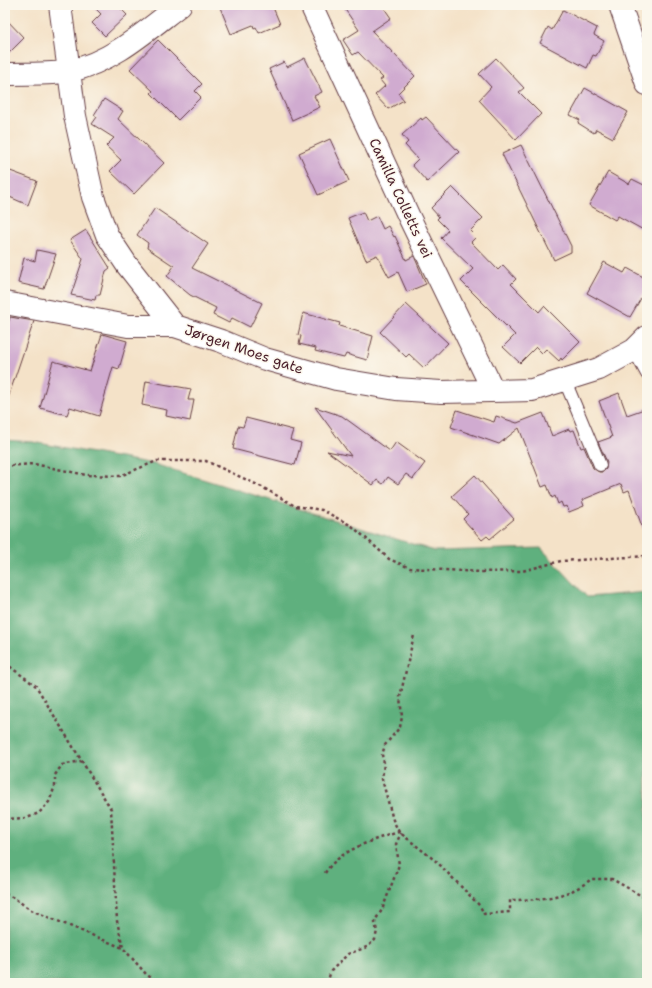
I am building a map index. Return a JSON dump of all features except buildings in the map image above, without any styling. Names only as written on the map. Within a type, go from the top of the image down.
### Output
[{"type":"street","name":"Jørgen Moes gate","points":[[60,5],[68,72],[93,197],[107,235],[127,265],[174,326],[222,341],[265,359],[336,379],[396,389],[441,392],[532,390],[565,381],[599,369],[640,343]]},
{"type":"street","points":[[5,74],[68,72],[91,65],[117,52],[180,5]]},
{"type":"street","name":"Camilla Colletts vei","points":[[311,5],[409,217],[493,390]]},
{"type":"street","points":[[620,5],[647,84]]},
{"type":"street","points":[[5,303],[128,326],[174,326]]},
{"type":"lane","points":[[640,343],[647,374]]},
{"type":"lane","points":[[565,381],[600,466]]},
{"type":"path","points":[[5,466],[34,464],[86,475],[120,476],[157,461],[206,461],[262,487],[295,506],[322,510],[328,513],[352,526],[389,559],[410,568],[481,572],[522,571],[562,562],[647,556]]},
{"type":"path","points":[[414,635],[400,697],[402,717],[400,727],[385,744],[382,754],[384,763],[382,779],[393,820],[400,832],[437,862],[480,906],[484,914],[510,912],[510,900],[540,900],[556,896],[585,884],[591,879],[612,879],[647,899]]},
{"type":"path","points":[[5,663],[36,686],[111,809],[116,868],[117,921],[123,948]]},
{"type":"path","points":[[5,818],[27,818],[39,813],[49,802],[56,786],[55,775],[62,765],[81,761]]},
{"type":"path","points":[[325,873],[332,863],[370,841],[400,832]]},
{"type":"path","points":[[327,983],[330,971],[348,954],[367,947],[375,940],[377,931],[375,923],[376,919],[382,910],[399,865],[396,844],[400,832]]},
{"type":"path","points":[[5,894],[14,898],[31,910],[123,948],[146,974],[158,983]]},
{"type":"green space","points":[[5,440],[33,442],[154,464],[435,551],[541,548],[587,597],[647,592],[647,983],[5,983]]}]
